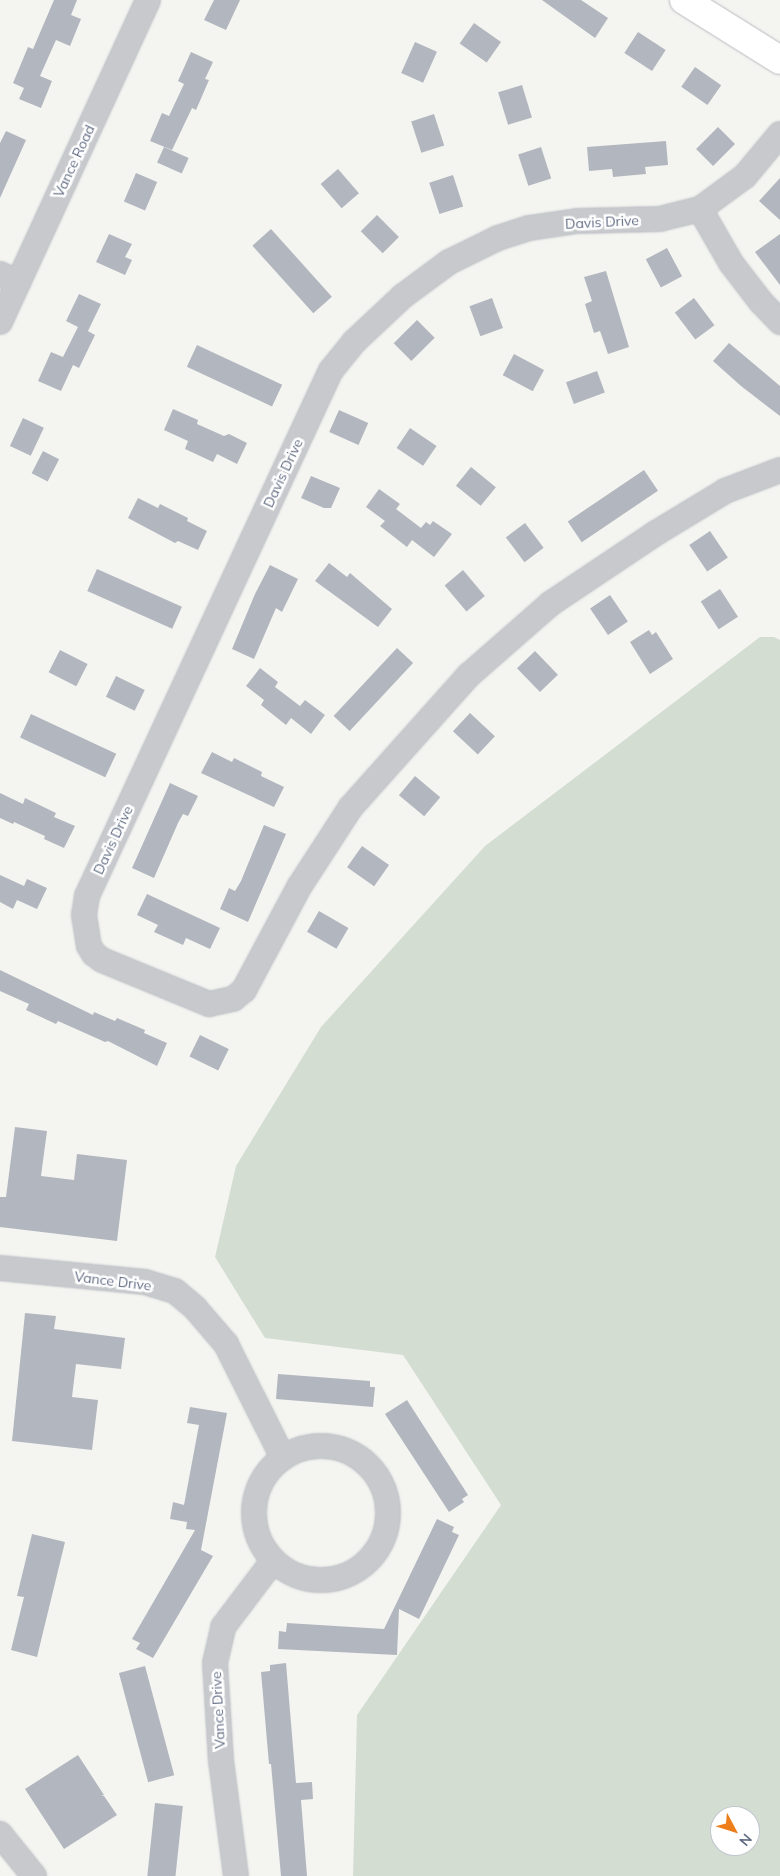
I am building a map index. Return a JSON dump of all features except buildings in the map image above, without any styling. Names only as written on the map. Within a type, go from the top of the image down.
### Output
[{"type":"main road","points":[[684,0],[780,60]]},
{"type":"street","name":"Vance Road","points":[[0,322],[9,278],[148,0]]},
{"type":"street","name":"Davis Drive","points":[[780,134],[746,176],[700,209],[660,219],[577,222],[529,228],[498,238],[448,262],[403,296],[354,342],[331,370],[87,896],[84,915],[89,946],[94,954],[102,960],[209,1004],[232,999],[244,990],[299,887],[351,807],[469,675],[550,604],[656,533],[725,491],[780,470]]},
{"type":"street","points":[[700,209],[731,264],[761,302],[780,322]]},
{"type":"street","name":"Vance Drive","points":[[0,1268],[146,1282],[175,1291],[195,1308],[226,1344],[283,1458]]},
{"type":"street","points":[[322,1446],[342,1449],[360,1458],[375,1474],[385,1493],[388,1514],[384,1536],[374,1555],[357,1570],[337,1579],[316,1581],[295,1576],[272,1561],[261,1545],[254,1526],[254,1507],[259,1488],[269,1471],[283,1458],[302,1449],[322,1446]]},
{"type":"street","name":"Vance Drive","points":[[236,1876],[221,1761],[216,1663],[223,1627],[272,1561]]},
{"type":"street","points":[[0,1834],[34,1876]]},
{"type":"shaded area","points":[[760,637],[774,637],[780,640],[780,1876],[353,1876],[357,1715],[501,1505],[403,1355],[265,1338],[215,1257],[236,1166],[321,1027],[485,846]]}]
